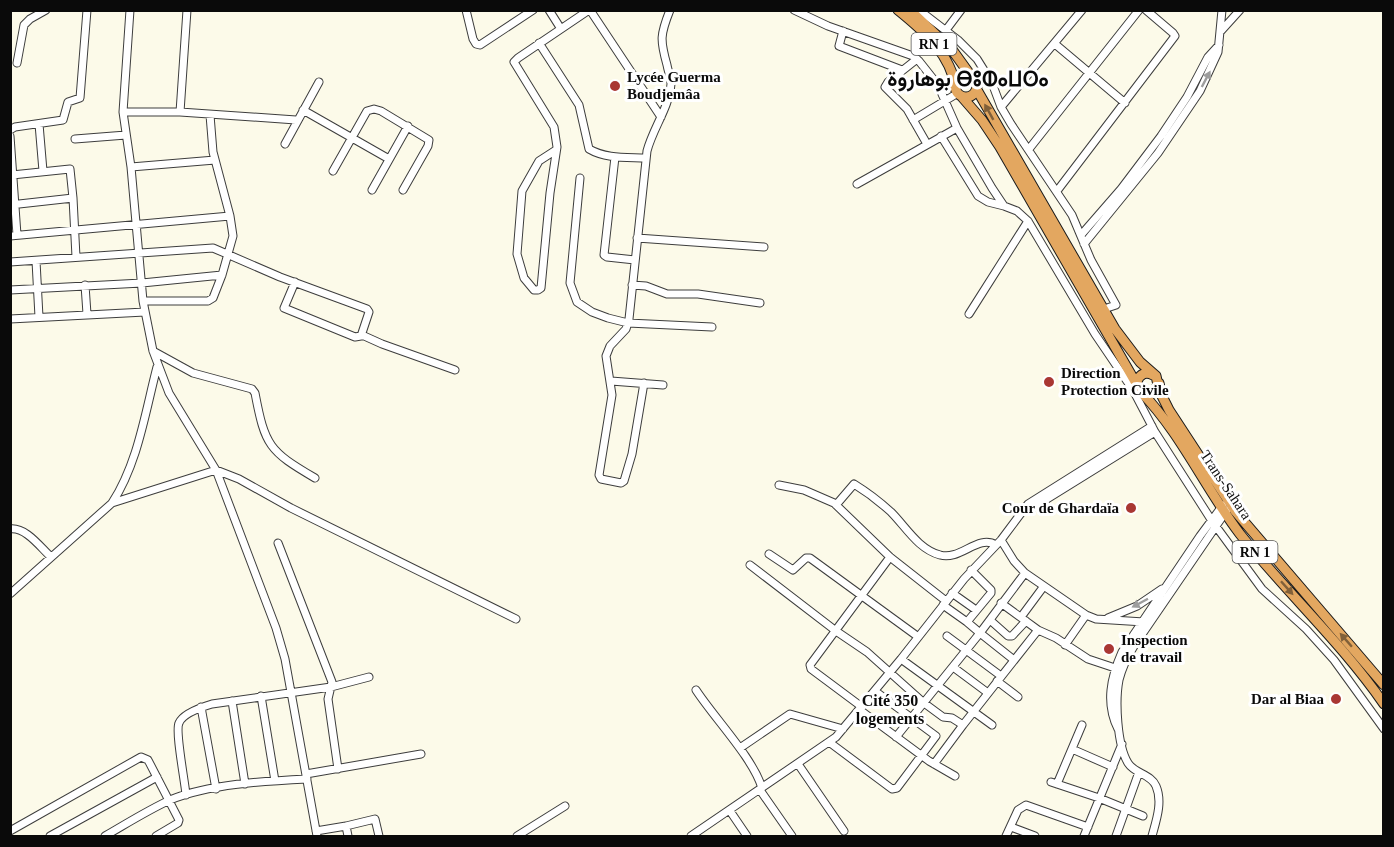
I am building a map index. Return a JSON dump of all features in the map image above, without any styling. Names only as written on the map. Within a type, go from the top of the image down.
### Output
[{"type":"highway","name":"Trans-Sahara","points":[[898,10],[931,40],[943,55],[953,72],[959,93],[982,120],[1000,147],[1137,388],[1158,410],[1226,506],[1369,666],[1383,685]]},
{"type":"highway","name":"Trans-Sahara","points":[[910,10],[953,51],[975,83],[1104,309],[1130,350],[1156,379],[1169,410],[1255,552],[1358,668],[1383,704]]},
{"type":"highway","points":[[961,76],[975,83],[970,97],[959,93],[956,82],[961,76]]},
{"type":"highway","points":[[1143,374],[1156,379],[1153,393],[1146,394],[1137,388],[1138,378],[1143,374]]},
{"type":"street","points":[[17,63],[24,26],[30,19],[46,10]]},
{"type":"street","points":[[10,130],[15,127],[64,119],[67,103],[80,98],[87,10]]},
{"type":"street","points":[[130,10],[123,112],[131,167],[143,301],[153,351],[169,393],[216,470],[276,628],[285,659],[316,834],[375,819],[379,837]]},
{"type":"street","points":[[180,112],[187,10]]},
{"type":"street","points":[[469,12],[472,39],[480,45],[533,10]]},
{"type":"street","points":[[549,10],[561,29]]},
{"type":"street","points":[[556,150],[539,160],[533,168],[522,192],[520,206],[517,254],[524,278],[536,290],[541,288],[549,202],[556,150],[557,139],[554,127],[515,65],[518,58],[590,10],[661,117]]},
{"type":"street","points":[[644,383],[632,454],[624,481],[621,483],[601,479],[599,475],[612,396],[606,360],[607,351],[628,323],[646,158],[652,134],[661,117],[671,83],[662,46],[662,32],[670,10]]},
{"type":"street","points":[[794,10],[917,59],[938,85],[957,128],[1004,206]]},
{"type":"street","points":[[919,10],[958,40],[977,59],[988,76],[1001,107],[1057,190],[1116,305],[1104,309]]},
{"type":"street","points":[[945,30],[962,10]]},
{"type":"street","points":[[1001,107],[1082,10]]},
{"type":"street","points":[[1029,149],[1139,10]]},
{"type":"street","points":[[1057,190],[1176,35],[1146,10]]},
{"type":"street","points":[[1084,244],[1200,91],[1216,59],[1222,10]]},
{"type":"street","points":[[1221,32],[1240,10]]},
{"type":"street","points":[[843,31],[839,44],[841,47],[902,70]]},
{"type":"street","points":[[539,44],[579,105],[588,146],[600,154],[646,158]]},
{"type":"street","points":[[1055,44],[1125,103]]},
{"type":"street","points":[[917,59],[885,87],[899,100],[927,144]]},
{"type":"street","points":[[975,83],[988,76]]},
{"type":"street","points":[[285,144],[296,120],[319,82]]},
{"type":"street","points":[[913,120],[959,93]]},
{"type":"street","points":[[303,110],[389,159]]},
{"type":"street","points":[[333,171],[351,137],[370,110],[381,111],[427,137],[429,142],[403,190]]},
{"type":"street","points":[[123,112],[180,112],[296,120]]},
{"type":"street","points":[[143,301],[208,301],[214,295],[222,275],[232,236],[230,216],[215,160],[210,115]]},
{"type":"street","points":[[39,124],[43,171]]},
{"type":"street","points":[[372,190],[408,126]]},
{"type":"street","points":[[857,184],[957,128]]},
{"type":"street","points":[[75,139],[126,135]]},
{"type":"street","points":[[10,136],[14,235],[230,216]]},
{"type":"street","points":[[941,136],[978,196],[988,202],[1017,211],[1028,221],[1095,334],[1137,388],[1154,429],[1214,524],[1262,589],[1326,650],[1350,680],[1383,729]]},
{"type":"street","points":[[615,157],[604,255],[635,260]]},
{"type":"street","points":[[131,167],[215,160]]},
{"type":"street","points":[[12,175],[70,169],[76,257]]},
{"type":"street","points":[[580,178],[570,283],[577,302],[592,312],[628,323],[712,327]]},
{"type":"street","points":[[1081,235],[1126,187]]},
{"type":"street","points":[[12,205],[73,198]]},
{"type":"street","points":[[969,314],[1028,221]]},
{"type":"street","points":[[637,238],[764,247]]},
{"type":"street","points":[[10,262],[213,248],[367,309],[369,312],[362,335]]},
{"type":"street","points":[[36,261],[39,317]]},
{"type":"street","points":[[10,290],[142,283],[222,275]]},
{"type":"street","points":[[295,282],[284,308],[355,337],[362,335],[455,370]]},
{"type":"street","points":[[85,285],[87,314]]},
{"type":"street","points":[[633,285],[646,286],[667,294],[698,294],[760,303]]},
{"type":"street","points":[[10,319],[145,312]]},
{"type":"street","points":[[153,351],[193,373],[252,389],[269,444],[281,457],[315,478]]},
{"type":"street","points":[[10,594],[111,503],[122,486],[133,460],[158,366]]},
{"type":"street","points":[[611,381],[663,385]]},
{"type":"street","points":[[691,837],[829,742],[843,729],[902,659],[917,636],[952,593],[998,542],[1028,504],[1045,496],[1154,429]]},
{"type":"street","points":[[111,503],[216,470],[239,479],[516,619]]},
{"type":"street","points":[[836,505],[854,484],[892,514],[913,537],[936,554],[948,557],[983,542],[998,542],[1025,573],[1086,615],[1096,619],[1146,623]]},
{"type":"street","points":[[779,485],[824,497],[836,505],[890,557],[1014,660]]},
{"type":"street","points":[[1152,837],[1158,808],[1157,788],[1154,782],[1128,763],[1110,710],[1115,668],[1122,652],[1146,623],[1226,506]]},
{"type":"street","points":[[1119,731],[1118,695],[1123,668],[1170,582],[1214,524]]},
{"type":"street","points":[[10,529],[24,532],[51,557]]},
{"type":"street","points":[[278,543],[332,682],[328,699],[338,768]]},
{"type":"street","points":[[769,554],[793,570],[806,558],[810,558],[917,636]]},
{"type":"street","points":[[890,557],[810,663],[810,668],[896,737],[955,776]]},
{"type":"street","points":[[750,565],[836,631],[861,647],[924,703],[943,717],[952,718],[963,724]]},
{"type":"street","points":[[967,622],[991,593],[991,590],[971,570]]},
{"type":"street","points":[[896,737],[939,686],[1025,573]]},
{"type":"street","points":[[1106,619],[1137,606],[1170,582]]},
{"type":"street","points":[[990,620],[1008,636],[1015,634],[1044,586]]},
{"type":"street","points":[[952,593],[976,610]]},
{"type":"street","points":[[1001,603],[1038,630],[1088,659],[1115,668]]},
{"type":"street","points":[[1065,645],[1086,615]]},
{"type":"street","points":[[934,764],[1038,630]]},
{"type":"street","points":[[947,636],[1018,697]]},
{"type":"street","points":[[902,659],[992,725]]},
{"type":"street","points":[[953,668],[988,693]]},
{"type":"street","points":[[186,795],[177,729],[182,719],[201,707],[291,691],[331,687],[369,677]]},
{"type":"street","points":[[696,690],[717,721],[740,748],[759,780],[761,789],[792,837]]},
{"type":"street","points":[[829,742],[862,769],[894,790],[935,736],[875,691]]},
{"type":"street","points":[[261,696],[275,781]]},
{"type":"street","points":[[232,701],[245,784]]},
{"type":"street","points":[[201,707],[216,789]]},
{"type":"street","points":[[740,748],[790,714],[843,729]]},
{"type":"street","points":[[1082,725],[1054,783],[1143,816]]},
{"type":"street","points":[[1084,837],[1122,744]]},
{"type":"street","points":[[1072,749],[1113,767]]},
{"type":"street","points":[[105,837],[170,800],[186,795],[245,784],[307,777],[338,768],[421,754]]},
{"type":"street","points":[[11,834],[141,757],[148,760],[178,816],[178,823],[156,837]]},
{"type":"street","points":[[798,764],[843,831]]},
{"type":"street","points":[[1116,837],[1139,772]]},
{"type":"street","points":[[50,837],[157,777]]},
{"type":"street","points":[[1006,837],[1018,810],[1026,805],[1088,826]]},
{"type":"street","points":[[517,837],[565,806]]},
{"type":"street","points":[[730,811],[747,837]]},
{"type":"street","points":[[346,826],[348,837]]},
{"type":"street","points":[[1011,826],[1035,837]]},
{"type":"place","name":"Lycée Guerma Boudjemâa","points":[[615,86]]},
{"type":"place","name":"Direction Protection Civile","points":[[1049,382]]},
{"type":"place","name":"Cour de Ghardaïa","points":[[1131,508]]},
{"type":"place","name":"Inspection de travail","points":[[1109,649]]},
{"type":"place","name":"Dar al Biaa","points":[[1336,699]]},
{"type":"district","name":"بوهاروة ⴱⵓⵀⴰⵡⵔⴰ","points":[[968,79]]},
{"type":"district","name":"Cité 350 logements","points":[[890,709]]}]
